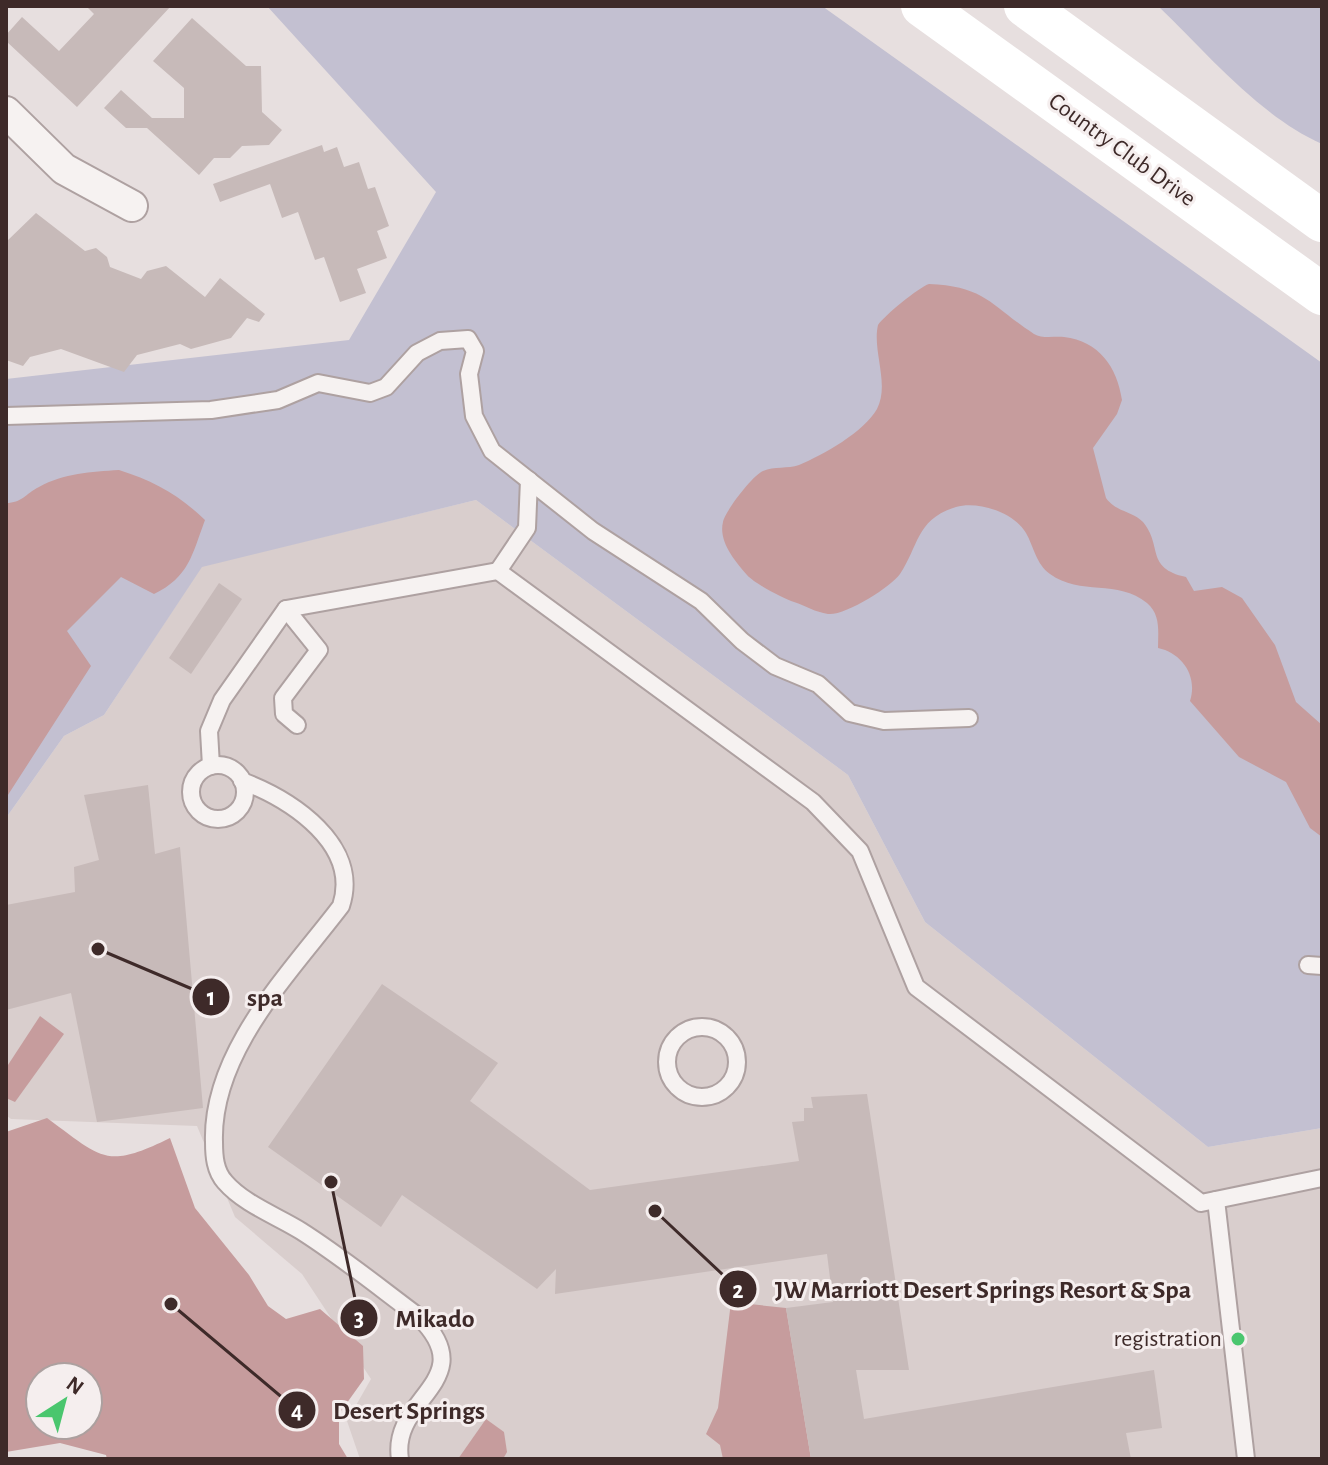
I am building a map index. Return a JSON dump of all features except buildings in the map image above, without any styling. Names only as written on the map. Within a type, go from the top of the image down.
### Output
[{"type":"main road","name":"Country Club Drive","points":[[922,6],[1322,294]]},
{"type":"main road","points":[[1025,6],[1322,221]]},
{"type":"street","points":[[6,112],[64,169],[132,206]]},
{"type":"lane","points":[[6,416],[211,410],[278,400],[318,383],[370,393],[386,387],[417,353],[440,341],[468,339],[475,351],[469,374],[474,416],[492,451],[604,538],[701,601],[742,641],[775,666],[818,684],[850,713],[884,721],[969,718]]},
{"type":"lane","points":[[211,766],[209,731],[222,700],[286,609],[498,571],[527,528],[529,480]]},
{"type":"lane","points":[[498,571],[813,802],[860,851],[916,987],[1201,1203],[1322,1178]]},
{"type":"lane","points":[[286,609],[319,650],[283,698],[284,714],[297,725]]},
{"type":"lane","points":[[242,781],[245,790],[240,808],[226,818],[207,817],[194,806],[191,790],[197,775],[211,766],[229,768],[242,781],[275,796],[324,835],[343,861],[347,887],[341,906],[241,1044],[220,1091],[213,1134],[214,1159],[223,1180],[239,1195],[342,1260],[419,1317],[435,1333],[443,1350],[439,1377],[403,1425],[400,1459]]},
{"type":"lane","points":[[701,1027],[722,1033],[735,1050],[737,1060],[731,1083],[711,1097],[698,1098],[677,1088],[666,1066],[672,1042],[690,1029],[701,1027]]},
{"type":"lane","points":[[1216,1200],[1246,1459]]},
{"type":"shaded area","points":[[267,6],[822,6],[1322,363],[1322,1128],[1208,1147],[925,922],[848,775],[476,500],[202,567],[104,715],[64,736],[6,818],[6,379],[349,340],[436,192]]},
{"type":"shaded area","points":[[1158,6],[1322,6],[1322,144],[1276,117],[1255,100]]},
{"type":"shaded area","points":[[929,284],[976,294],[1037,336],[1064,337],[1087,344],[1111,367],[1122,400],[1117,414],[1093,448],[1106,498],[1143,522],[1165,568],[1186,577],[1194,591],[1222,587],[1242,598],[1275,645],[1296,702],[1322,725],[1322,837],[1310,828],[1286,782],[1239,757],[1190,701],[1190,675],[1181,660],[1158,648],[1157,618],[1147,603],[1124,591],[1074,584],[1050,574],[1038,560],[1026,533],[1004,514],[975,506],[956,507],[943,512],[920,534],[895,580],[867,600],[836,613],[819,612],[769,590],[751,579],[733,558],[725,544],[722,529],[734,502],[763,471],[809,461],[842,442],[871,418],[881,399],[882,389],[878,325],[902,302]]},
{"type":"shaded area","points":[[119,470],[165,490],[205,520],[188,564],[175,580],[154,594],[121,577],[67,631],[91,666],[6,798],[6,503],[20,500],[58,479]]},
{"type":"shaded area","points":[[476,500],[848,775],[925,922],[1208,1147],[1322,1128],[1322,1459],[360,1459],[347,1421],[371,1379],[302,1274],[235,1217],[197,1126],[11,1119],[6,1115],[6,818],[64,736],[104,715],[202,566]]},
{"type":"shaded area","points":[[40,1016],[64,1034],[15,1102],[6,1098],[6,1068]]},
{"type":"shaded area","points":[[47,1118],[80,1142],[105,1155],[131,1154],[170,1138],[195,1208],[249,1275],[268,1306],[286,1319],[320,1309],[363,1346],[364,1379],[339,1414],[339,1444],[348,1459],[107,1459],[106,1455],[60,1443],[6,1452],[6,1132]]},
{"type":"shaded area","points":[[731,1302],[786,1308],[811,1459],[723,1459],[720,1445],[706,1434],[718,1408]]},
{"type":"shaded area","points":[[486,1419],[504,1432],[507,1452],[503,1459],[458,1459]]},
{"type":"place","name":"spa","points":[[98,949]]},
{"type":"place","name":"Mikado","points":[[331,1182]]},
{"type":"place","name":"JW Marriott Desert Springs Resort & Spa","points":[[655,1211]]},
{"type":"place","name":"Desert Springs","points":[[171,1304]]},
{"type":"place","name":"registration","points":[[1238,1339]]}]
